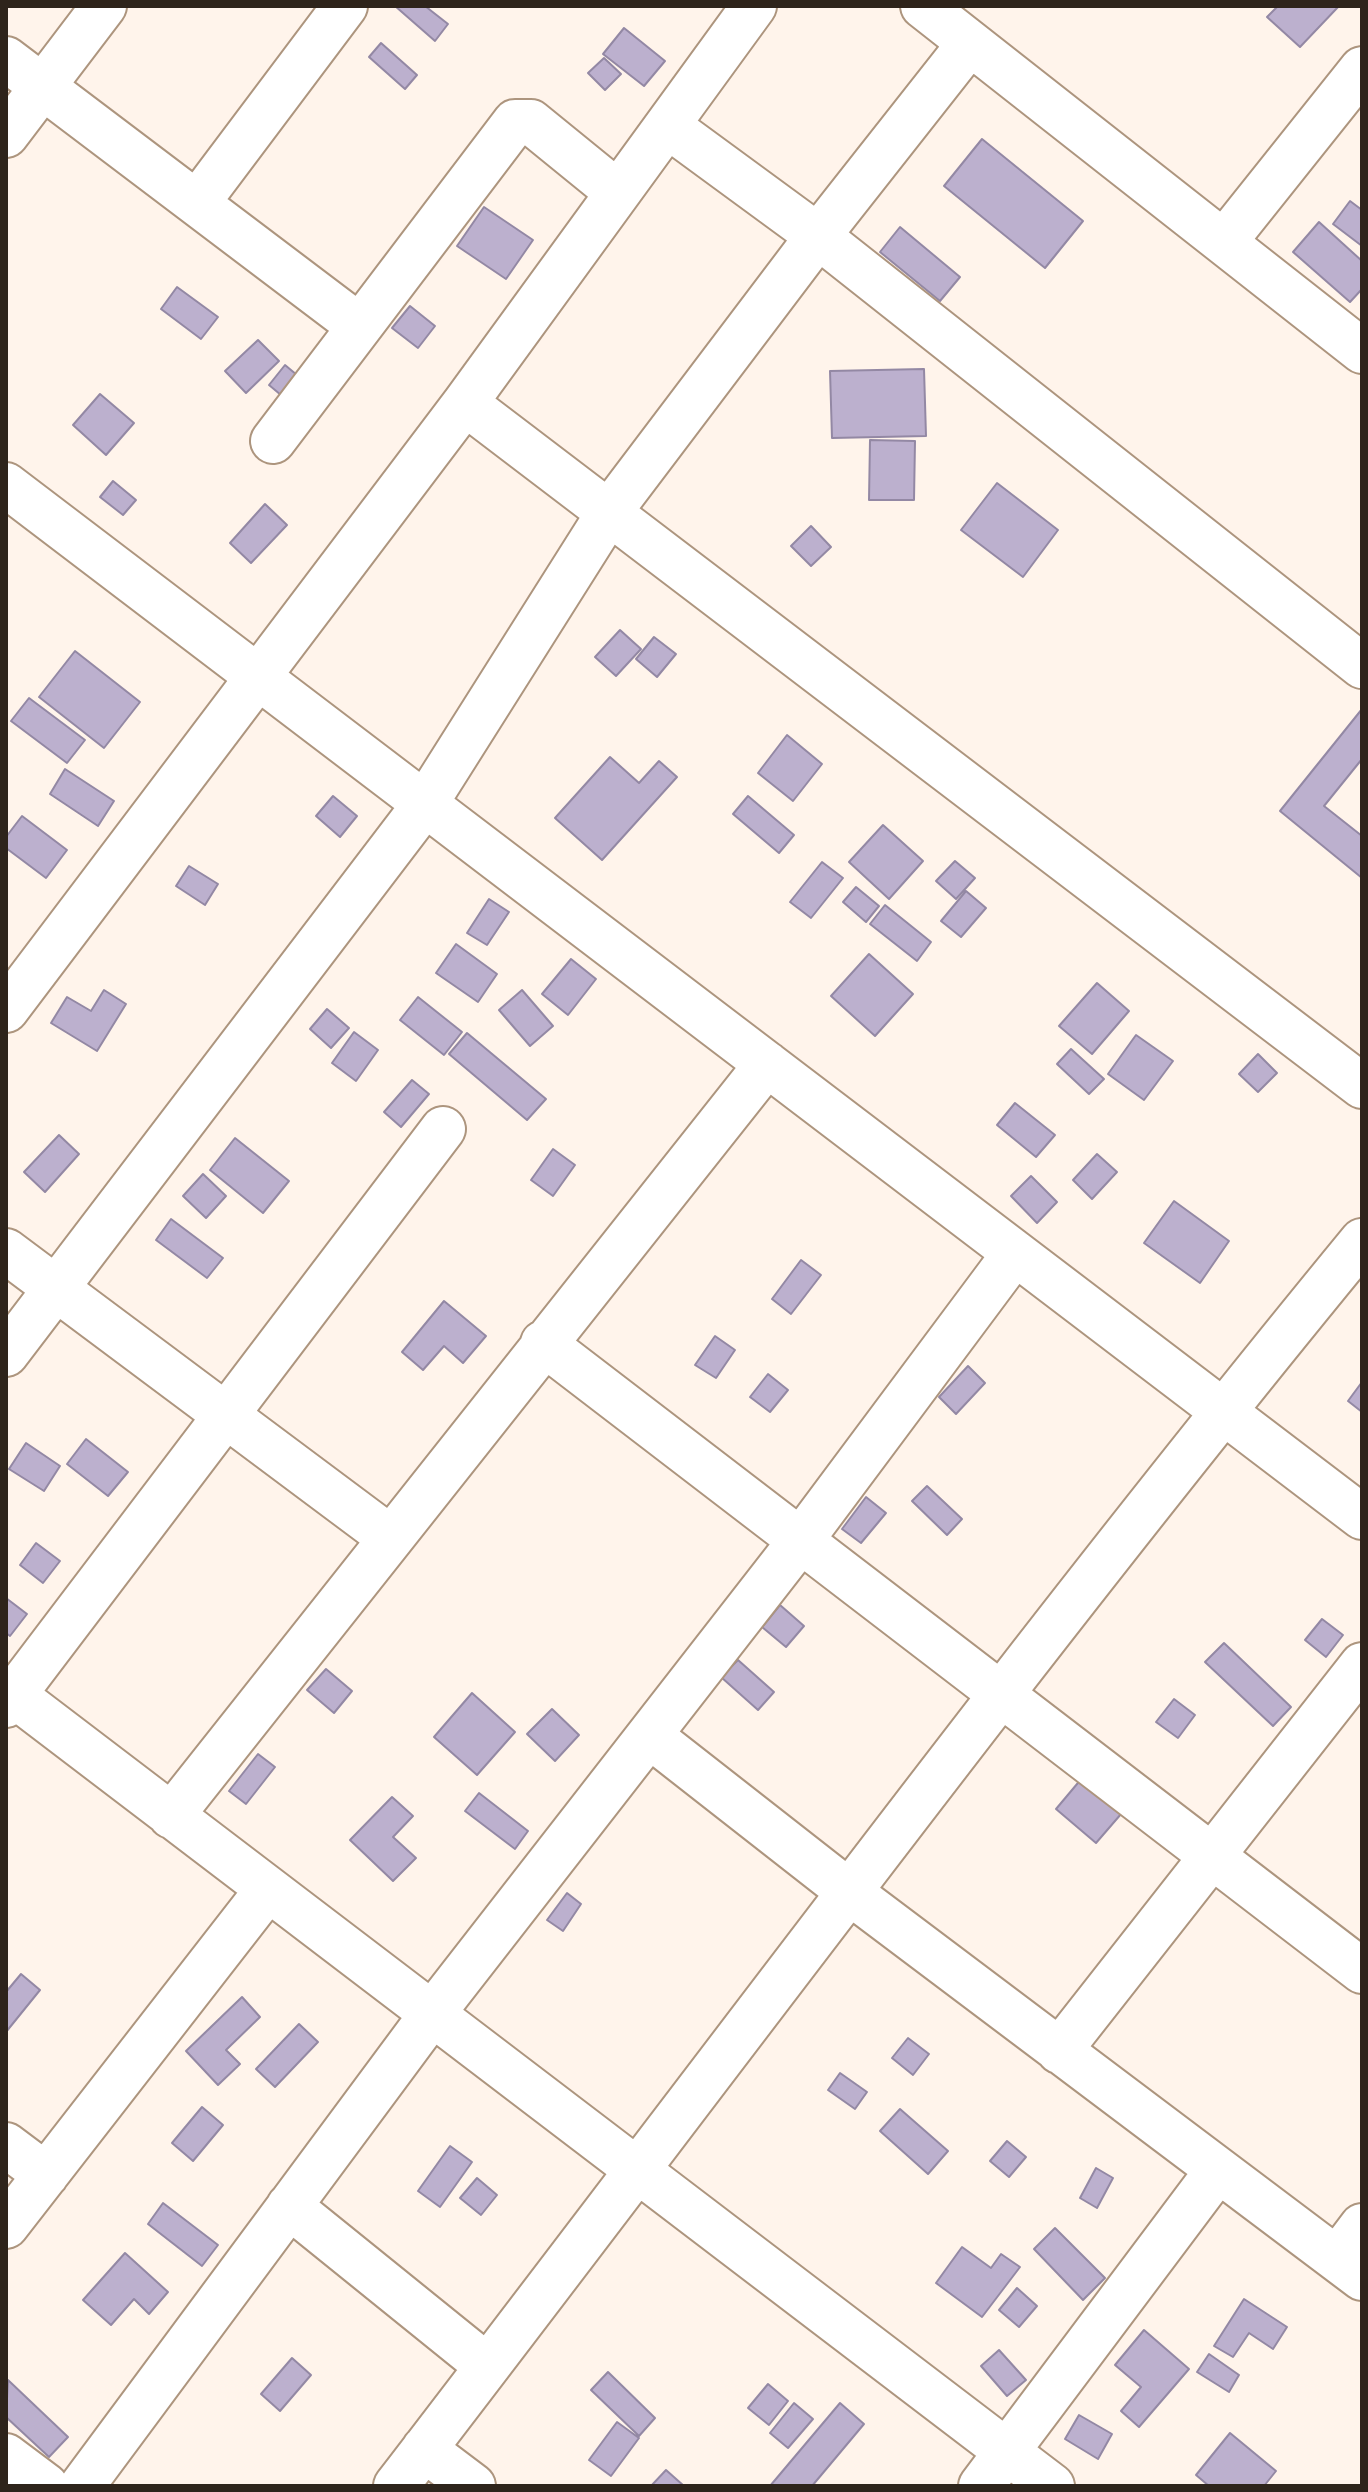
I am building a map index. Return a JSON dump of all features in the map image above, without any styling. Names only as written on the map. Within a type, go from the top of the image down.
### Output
[{"type":"street","points":[[6,135],[104,6]]},
{"type":"street","points":[[197,203],[345,6]]},
{"type":"street","points":[[6,1010],[465,403],[754,6]]},
{"type":"street","points":[[923,6],[1362,351]]},
{"type":"street","points":[[6,1354],[425,804],[610,511],[818,236],[970,43]]},
{"type":"street","points":[[6,59],[359,326]]},
{"type":"street","points":[[1224,242],[1362,69]]},
{"type":"street","points":[[273,441],[515,122],[531,122],[617,192]]},
{"type":"street","points":[[668,126],[818,236],[1362,666]]},
{"type":"street","points":[[465,403],[1362,1086]]},
{"type":"street","points":[[6,485],[1362,1517]]},
{"type":"street","points":[[171,1816],[389,1537],[767,1064]]},
{"type":"street","points":[[443,1129],[9,1696],[268,1889],[1052,2486]]},
{"type":"street","points":[[396,2486],[848,1891],[1003,1696],[1222,1411],[1362,1241]]},
{"type":"street","points":[[6,1251],[389,1537]]},
{"type":"street","points":[[82,2486],[432,2014],[801,1540],[1015,1253]]},
{"type":"street","points":[[543,1343],[1362,1971]]},
{"type":"street","points":[[1059,2051],[1362,1665]]},
{"type":"street","points":[[650,1736],[848,1891],[1218,2170],[1354,2254]]},
{"type":"street","points":[[6,2226],[268,1889]]},
{"type":"street","points":[[6,2145],[46,2175]]},
{"type":"street","points":[[981,2486],[1218,2170]]},
{"type":"street","points":[[289,2206],[487,2366]]},
{"type":"street","points":[[424,2449],[473,2486]]},
{"type":"street","points":[[6,2456],[46,2486]]},
{"type":"building","points":[[395,6],[425,6],[448,24],[435,41]]},
{"type":"building","points":[[1278,6],[1339,6],[1300,47],[1267,17]]},
{"type":"building","points":[[624,28],[665,61],[644,86],[603,54]]},
{"type":"building","points":[[381,43],[417,75],[405,89],[369,57]]},
{"type":"building","points":[[604,58],[621,74],[605,90],[588,73]]},
{"type":"building","points":[[982,139],[1083,221],[1045,268],[944,186]]},
{"type":"building","points":[[1350,201],[1362,210],[1362,246],[1333,224]]},
{"type":"building","points":[[484,207],[533,240],[506,279],[457,246]]},
{"type":"building","points":[[1319,222],[1362,261],[1362,289],[1350,302],[1293,252]]},
{"type":"building","points":[[900,227],[960,277],[940,301],[880,252]]},
{"type":"building","points":[[177,287],[218,317],[201,339],[161,309]]},
{"type":"building","points":[[410,306],[435,326],[418,348],[392,328]]},
{"type":"building","points":[[258,340],[279,361],[246,393],[225,371]]},
{"type":"building","points":[[285,365],[322,396],[306,416],[269,385]]},
{"type":"building","points":[[924,369],[926,436],[832,438],[830,371]]},
{"type":"building","points":[[100,394],[134,423],[106,455],[73,425]]},
{"type":"building","points":[[870,440],[915,441],[914,500],[869,500]]},
{"type":"building","points":[[113,481],[136,500],[123,515],[100,497]]},
{"type":"building","points":[[997,483],[1058,530],[1023,577],[961,530]]},
{"type":"building","points":[[265,504],[287,525],[251,563],[230,543]]},
{"type":"building","points":[[811,526],[831,547],[811,566],[791,546]]},
{"type":"building","points":[[620,630],[641,649],[616,676],[595,657]]},
{"type":"building","points":[[654,637],[676,654],[657,677],[636,659]]},
{"type":"building","points":[[75,651],[140,702],[104,748],[39,697]]},
{"type":"building","points":[[29,698],[85,740],[67,763],[11,721]]},
{"type":"building","points":[[1362,709],[1362,759],[1324,806],[1362,836],[1362,878],[1280,811]]},
{"type":"building","points":[[787,735],[822,764],[793,801],[758,773]]},
{"type":"building","points":[[610,757],[639,783],[659,761],[677,777],[602,860],[555,818]]},
{"type":"building","points":[[65,769],[114,801],[98,826],[50,794]]},
{"type":"building","points":[[333,796],[357,816],[340,837],[316,816]]},
{"type":"building","points":[[748,796],[794,835],[779,853],[733,814]]},
{"type":"building","points":[[22,816],[67,850],[46,878],[6,848],[6,837]]},
{"type":"building","points":[[883,825],[923,861],[889,899],[849,862]]},
{"type":"building","points":[[955,861],[975,878],[956,899],[936,881]]},
{"type":"building","points":[[822,862],[843,878],[811,918],[790,902]]},
{"type":"building","points":[[189,866],[218,884],[205,905],[176,886]]},
{"type":"building","points":[[856,887],[879,906],[866,922],[843,902]]},
{"type":"building","points":[[966,891],[986,908],[961,937],[941,921]]},
{"type":"building","points":[[489,899],[509,912],[487,945],[467,933]]},
{"type":"building","points":[[885,905],[931,942],[917,961],[870,924]]},
{"type":"building","points":[[456,944],[497,974],[478,1002],[436,973]]},
{"type":"building","points":[[869,954],[913,994],[875,1036],[831,996]]},
{"type":"building","points":[[571,959],[596,979],[568,1015],[542,994]]},
{"type":"building","points":[[1097,983],[1129,1011],[1092,1054],[1059,1026]]},
{"type":"building","points":[[104,990],[126,1004],[97,1051],[51,1023],[67,997],[91,1011]]},
{"type":"building","points":[[522,990],[553,1026],[530,1046],[499,1010]]},
{"type":"building","points":[[418,997],[462,1032],[444,1055],[400,1020]]},
{"type":"building","points":[[327,1009],[349,1028],[331,1048],[310,1029]]},
{"type":"building","points":[[354,1032],[378,1050],[356,1081],[332,1063]]},
{"type":"building","points":[[467,1033],[546,1099],[527,1120],[449,1054]]},
{"type":"building","points":[[1136,1035],[1173,1061],[1144,1100],[1108,1074]]},
{"type":"building","points":[[1071,1049],[1104,1079],[1089,1094],[1057,1064]]},
{"type":"building","points":[[1258,1054],[1277,1073],[1258,1092],[1239,1074]]},
{"type":"building","points":[[412,1080],[429,1094],[401,1127],[384,1112]]},
{"type":"building","points":[[1015,1103],[1055,1135],[1036,1157],[997,1125]]},
{"type":"building","points":[[59,1135],[79,1154],[45,1192],[24,1172]]},
{"type":"building","points":[[235,1138],[289,1181],[263,1213],[210,1170]]},
{"type":"building","points":[[553,1149],[575,1165],[553,1196],[531,1180]]},
{"type":"building","points":[[1097,1154],[1117,1172],[1092,1199],[1073,1180]]},
{"type":"building","points":[[203,1174],[226,1196],[206,1218],[183,1196]]},
{"type":"building","points":[[1031,1176],[1057,1202],[1037,1223],[1011,1196]]},
{"type":"building","points":[[1174,1201],[1229,1241],[1200,1283],[1144,1243]]},
{"type":"building","points":[[171,1219],[223,1258],[207,1278],[156,1240]]},
{"type":"building","points":[[801,1260],[821,1275],[791,1314],[772,1299]]},
{"type":"building","points":[[444,1301],[486,1336],[463,1363],[444,1346],[423,1370],[402,1352]]},
{"type":"building","points":[[715,1336],[735,1350],[716,1378],[695,1365]]},
{"type":"building","points":[[968,1366],[985,1383],[956,1414],[939,1397]]},
{"type":"building","points":[[768,1374],[788,1390],[770,1412],[750,1397]]},
{"type":"building","points":[[1362,1382],[1362,1412],[1348,1401]]},
{"type":"building","points":[[86,1439],[128,1472],[108,1496],[67,1464]]},
{"type":"building","points":[[26,1443],[60,1466],[44,1491],[9,1469]]},
{"type":"building","points":[[927,1486],[962,1519],[947,1535],[912,1501]]},
{"type":"building","points":[[866,1497],[886,1513],[861,1543],[842,1529]]},
{"type":"building","points":[[36,1543],[60,1561],[43,1583],[20,1565]]},
{"type":"building","points":[[6,1598],[27,1614],[10,1636],[6,1633]]},
{"type":"building","points":[[780,1605],[804,1626],[786,1647],[762,1627]]},
{"type":"building","points":[[1322,1619],[1343,1635],[1326,1657],[1305,1640]]},
{"type":"building","points":[[1224,1643],[1291,1707],[1273,1726],[1205,1662]]},
{"type":"building","points":[[738,1660],[774,1692],[758,1710],[721,1677]]},
{"type":"building","points":[[326,1669],[352,1691],[334,1713],[307,1690]]},
{"type":"building","points":[[472,1693],[515,1732],[477,1775],[434,1737]]},
{"type":"building","points":[[1174,1699],[1195,1715],[1178,1738],[1156,1722]]},
{"type":"building","points":[[552,1709],[579,1735],[555,1761],[527,1734]]},
{"type":"building","points":[[258,1754],[275,1767],[246,1804],[229,1791]]},
{"type":"building","points":[[1093,1765],[1134,1799],[1096,1843],[1056,1809]]},
{"type":"building","points":[[479,1793],[528,1831],[515,1849],[465,1811]]},
{"type":"building","points":[[392,1797],[413,1816],[393,1837],[416,1858],[393,1881],[350,1840]]},
{"type":"building","points":[[567,1893],[581,1904],[563,1931],[547,1920]]},
{"type":"building","points":[[21,1974],[40,1990],[6,2032],[6,1992]]},
{"type":"building","points":[[242,1997],[260,2017],[226,2050],[240,2064],[218,2085],[186,2051]]},
{"type":"building","points":[[299,2024],[318,2042],[275,2087],[256,2069]]},
{"type":"building","points":[[908,2038],[929,2054],[913,2075],[892,2058]]},
{"type":"building","points":[[840,2073],[867,2092],[855,2109],[828,2090]]},
{"type":"building","points":[[202,2107],[223,2125],[193,2161],[172,2143]]},
{"type":"building","points":[[900,2109],[948,2151],[928,2174],[880,2131]]},
{"type":"building","points":[[1007,2141],[1026,2157],[1009,2177],[990,2161]]},
{"type":"building","points":[[450,2146],[472,2162],[440,2207],[418,2191]]},
{"type":"building","points":[[1096,2168],[1113,2178],[1097,2208],[1080,2198]]},
{"type":"building","points":[[477,2178],[497,2195],[481,2215],[460,2198]]},
{"type":"building","points":[[163,2203],[218,2245],[202,2266],[148,2224]]},
{"type":"building","points":[[1055,2228],[1105,2278],[1083,2300],[1034,2249]]},
{"type":"building","points":[[962,2247],[991,2268],[1001,2254],[1020,2267],[982,2317],[936,2283]]},
{"type":"building","points":[[125,2253],[168,2292],[149,2314],[134,2299],[111,2325],[83,2300]]},
{"type":"building","points":[[1017,2288],[1037,2306],[1019,2327],[999,2310]]},
{"type":"building","points":[[1244,2299],[1287,2327],[1273,2349],[1249,2333],[1233,2357],[1214,2346]]},
{"type":"building","points":[[1144,2330],[1189,2369],[1139,2427],[1121,2411],[1141,2387],[1115,2365]]},
{"type":"building","points":[[999,2350],[1026,2380],[1007,2396],[981,2366]]},
{"type":"building","points":[[1209,2354],[1239,2375],[1229,2392],[1197,2372]]},
{"type":"building","points":[[292,2358],[311,2375],[280,2411],[261,2394]]},
{"type":"building","points":[[608,2372],[655,2418],[639,2436],[591,2390]]},
{"type":"building","points":[[8,2380],[68,2437],[49,2457],[6,2417]]},
{"type":"building","points":[[768,2384],[788,2401],[769,2425],[748,2408]]},
{"type":"building","points":[[794,2403],[813,2419],[788,2448],[770,2433]]},
{"type":"building","points":[[840,2403],[864,2424],[812,2486],[770,2486]]},
{"type":"building","points":[[1079,2415],[1112,2434],[1098,2459],[1065,2439]]},
{"type":"building","points":[[617,2422],[639,2438],[611,2476],[589,2460]]},
{"type":"building","points":[[1230,2433],[1276,2471],[1264,2486],[1209,2486],[1196,2475]]},
{"type":"building","points":[[666,2470],[684,2486],[651,2486]]}]
